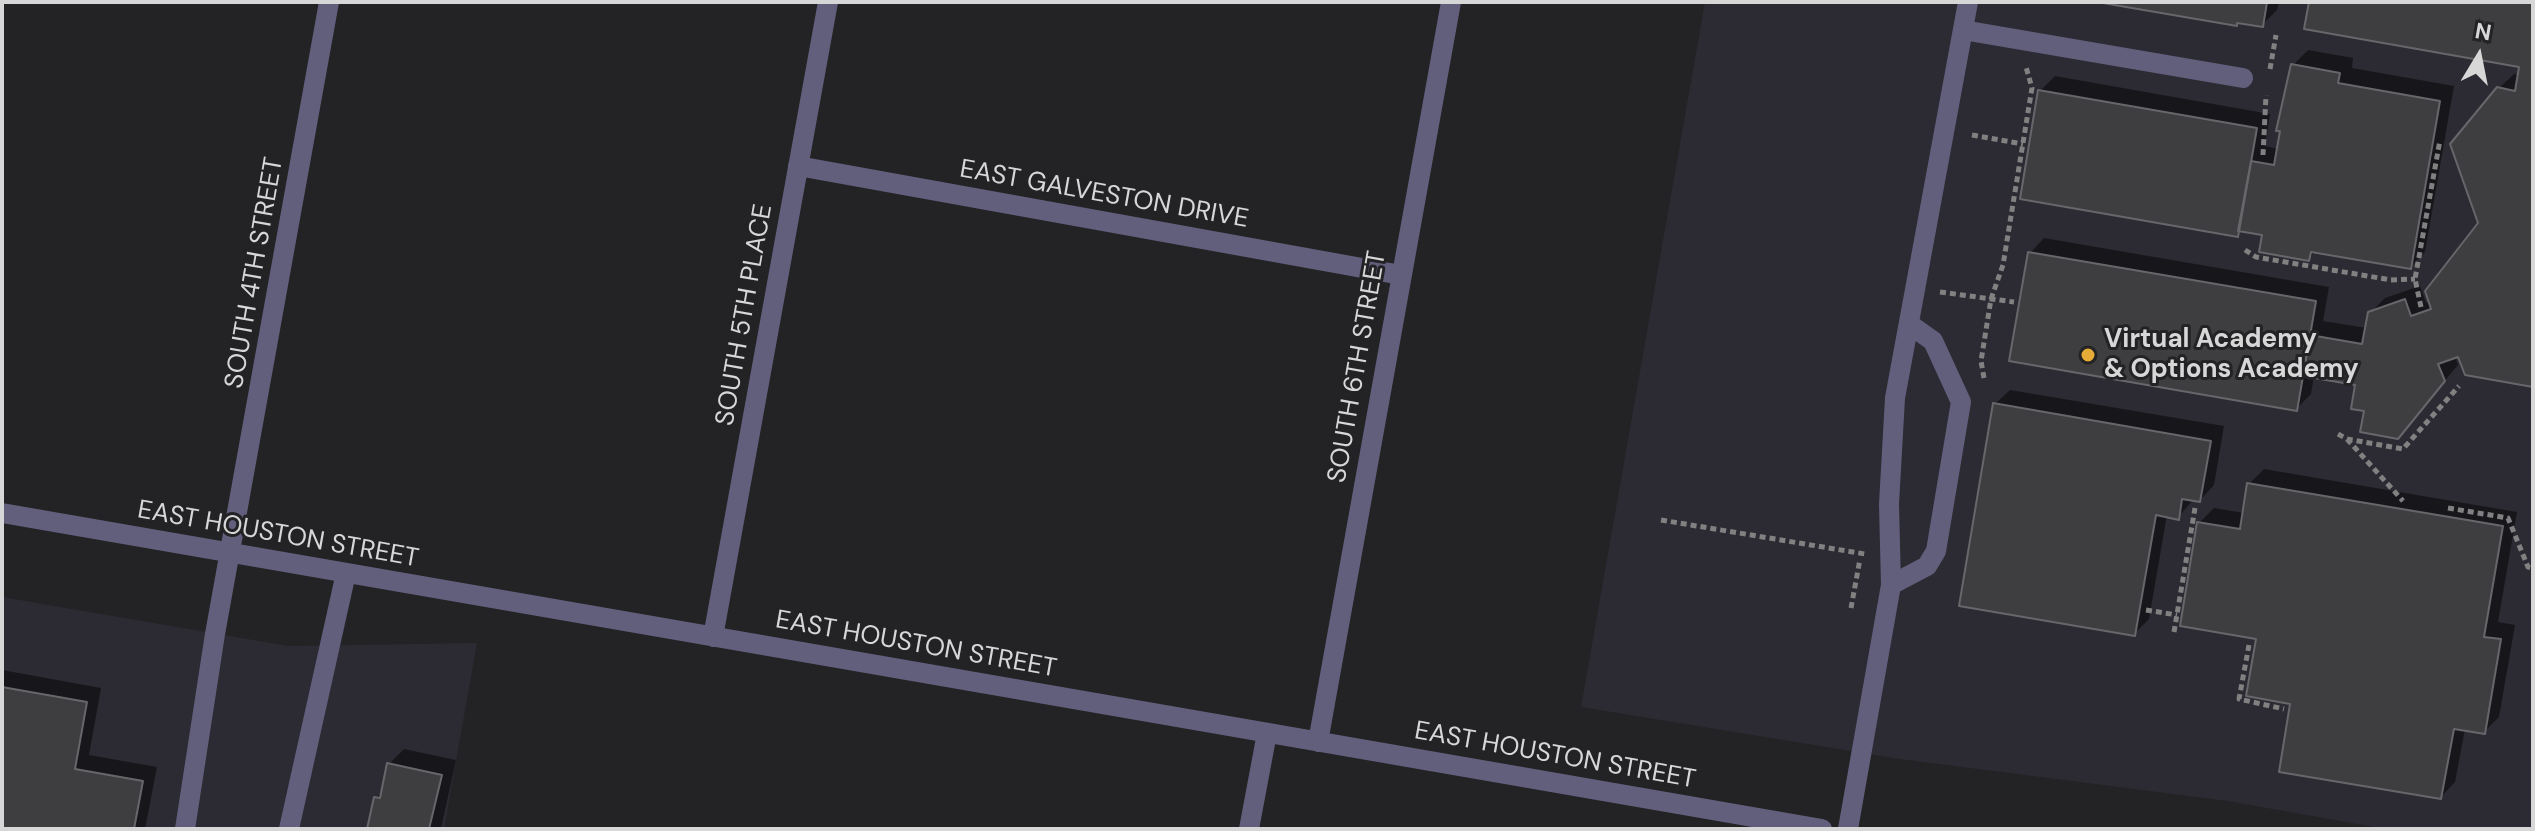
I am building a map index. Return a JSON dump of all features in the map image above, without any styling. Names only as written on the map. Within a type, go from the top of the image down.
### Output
[{"type":"street","name":"SOUTH 4TH STREET","points":[[185,829],[230,553],[329,2]]},
{"type":"street","name":"SOUTH 5TH PLACE","points":[[713,637],[828,2]]},
{"type":"street","name":"SOUTH 6TH STREET","points":[[1318,742],[1451,2]]},
{"type":"street","points":[[1848,829],[1891,585],[1895,398],[1968,2]]},
{"type":"street","points":[[1963,30],[2243,78]]},
{"type":"street","name":"EAST GALVESTON DRIVE","points":[[798,166],[1401,275]]},
{"type":"street","points":[[1891,585],[1927,566],[1936,551],[1961,402],[1933,341],[1909,324]]},
{"type":"street","name":"EAST HOUSTON STREET","points":[[2,513],[1822,829]]},
{"type":"street","points":[[289,829],[346,573]]},
{"type":"street","points":[[1249,829],[1267,733]]},
{"type":"path","points":[[1985,385],[1981,361],[1991,299],[2003,265],[2032,88],[2019,40]]},
{"type":"path","points":[[1966,134],[2023,144]]},
{"type":"path","points":[[2421,307],[2415,279],[2440,140]]},
{"type":"path","points":[[2245,250],[2256,257],[2271,260],[2391,280],[2415,279]]},
{"type":"path","points":[[1916,290],[2014,302]]},
{"type":"path","points":[[2347,439],[2403,449],[2459,386]]},
{"type":"path","points":[[2338,434],[2347,439],[2403,501]]},
{"type":"path","points":[[2174,632],[2195,508]]},
{"type":"path","points":[[2448,508],[2508,518],[2528,567],[2533,568]]},
{"type":"path","points":[[1661,520],[1870,555]]},
{"type":"path","points":[[1851,608],[1861,554]]},
{"type":"path","points":[[2146,610],[2177,615]]},
{"type":"path","points":[[2249,645],[2239,699],[2284,709]]},
{"type":"shaded area","name":"Virtual Academy & Options Academy","points":[[1705,2],[2533,2],[2533,829],[2385,829],[2228,801],[1900,759],[1581,707]]},
{"type":"shaded area","points":[[2,597],[288,646],[477,643],[444,829],[2,829]]},
{"type":"building","points":[[2097,2],[2267,2],[2263,27],[2237,23],[2237,26]]},
{"type":"building","points":[[2309,2],[2533,2],[2533,387],[2465,375],[2458,357],[2438,364],[2445,381],[2398,439],[2360,432],[2364,411],[2351,409],[2355,385],[2303,376],[2310,335],[2362,344],[2368,312],[2405,299],[2411,316],[2431,309],[2425,291],[2478,223],[2450,144],[2497,87],[2515,91],[2519,67],[2304,29]]},
{"type":"building","points":[[2291,64],[2340,73],[2338,83],[2440,101],[2411,269],[2311,252],[2309,261],[2259,252],[2262,235],[2238,231],[2251,161],[2274,165],[2280,131],[2276,131]]},
{"type":"building","points":[[2038,90],[2257,128],[2238,237],[2020,199]]},
{"type":"building","points":[[2028,252],[2316,301],[2297,411],[2009,361]]},
{"type":"building","points":[[1993,403],[2211,441],[2200,502],[2182,499],[2179,520],[2156,515],[2135,636],[1959,606]]},
{"type":"building","points":[[2247,483],[2503,526],[2484,637],[2501,639],[2485,734],[2454,729],[2441,799],[2279,772],[2290,704],[2246,696],[2256,639],[2180,626],[2197,522],[2240,529]]},
{"type":"building","points":[[2,687],[87,702],[75,769],[143,781],[134,829],[2,829]]},
{"type":"building","points":[[387,763],[442,775],[429,829],[367,829],[374,797],[380,798]]},
{"type":"place","name":"Virtual Academy & Options Academy","points":[[2088,355]]}]
